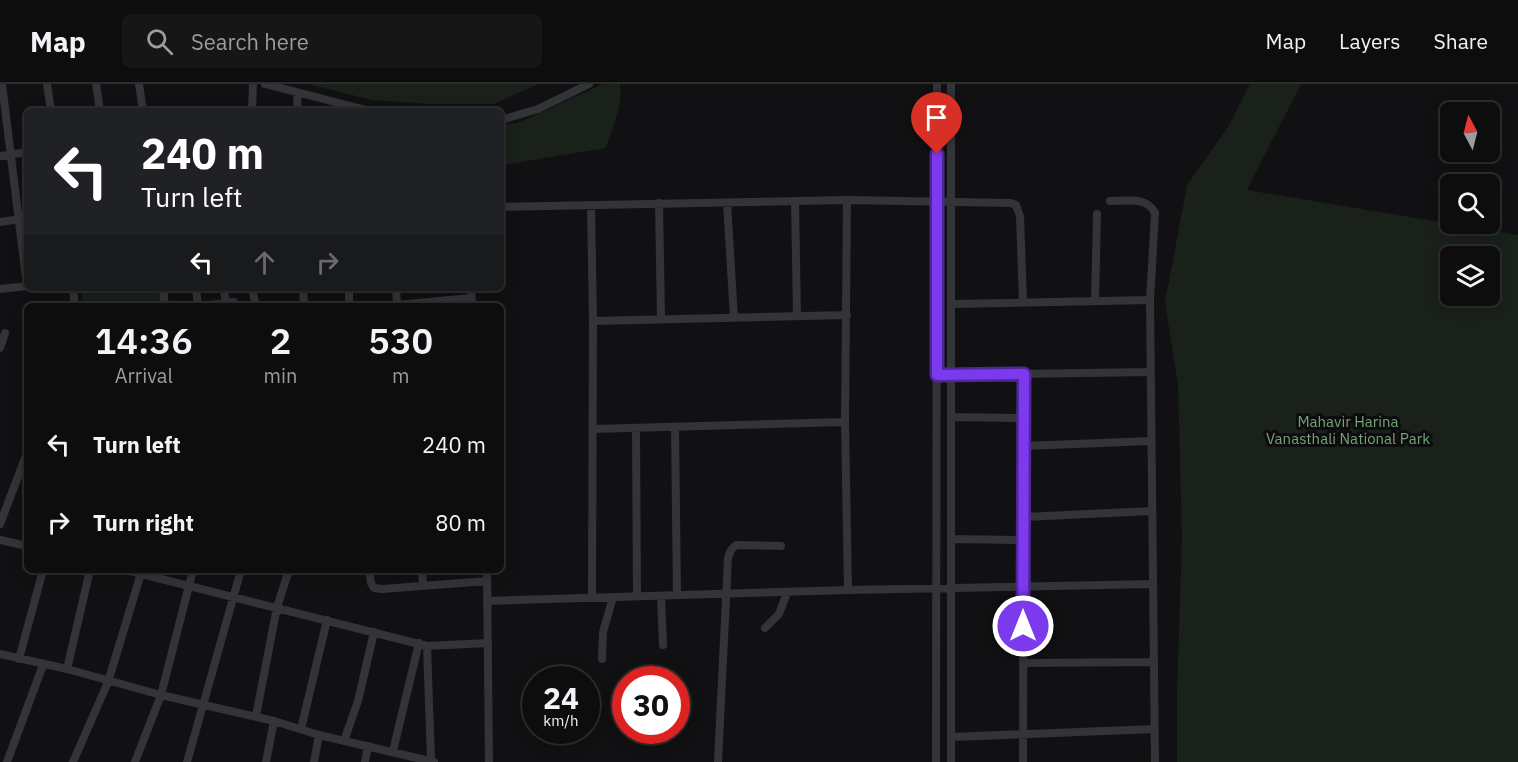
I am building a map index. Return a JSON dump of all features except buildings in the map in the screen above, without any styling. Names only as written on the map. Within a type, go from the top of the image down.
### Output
[{"type":"street","points":[[1,84],[24,236]]},
{"type":"street","points":[[47,84],[51,108]]},
{"type":"street","points":[[96,84],[100,108]]},
{"type":"street","points":[[139,84],[142,108]]},
{"type":"street","points":[[252,108],[253,84]]},
{"type":"street","points":[[265,84],[345,108]]},
{"type":"street","points":[[504,119],[538,108],[589,84]]},
{"type":"street","points":[[936,762],[937,84]]},
{"type":"street","points":[[951,84],[953,374],[951,762]]},
{"type":"street","points":[[297,93],[298,108]]},
{"type":"street","points":[[0,156],[24,152]]},
{"type":"street","points":[[847,200],[845,422],[848,590]]},
{"type":"street","points":[[504,207],[847,200],[1011,203],[1016,205],[1020,216],[1023,303]]},
{"type":"street","points":[[795,201],[797,316]]},
{"type":"street","points":[[1110,201],[1144,201],[1152,206],[1155,213],[1150,300],[1155,762]]},
{"type":"street","points":[[659,203],[661,318]]},
{"type":"street","points":[[727,203],[734,318]]},
{"type":"street","points":[[591,206],[592,597]]},
{"type":"street","points":[[1095,301],[1097,214]]},
{"type":"street","points":[[0,222],[23,219]]},
{"type":"street","points":[[0,289],[24,286]]},
{"type":"street","points":[[951,304],[1150,300]]},
{"type":"street","points":[[452,303],[471,302]]},
{"type":"street","points":[[593,321],[847,315]]},
{"type":"street","points":[[0,348],[5,333]]},
{"type":"street","points":[[937,375],[1151,372]]},
{"type":"street","points":[[1023,762],[1024,374]]},
{"type":"street","points":[[952,417],[1024,418]]},
{"type":"street","points":[[593,429],[845,422]]},
{"type":"street","points":[[675,426],[677,595]]},
{"type":"street","points":[[636,428],[637,596]]},
{"type":"street","points":[[1024,446],[1151,441]]},
{"type":"street","points":[[0,524],[24,461]]},
{"type":"street","points":[[1024,517],[1152,511]]},
{"type":"street","points":[[953,539],[1023,540]]},
{"type":"street","points":[[0,540],[24,545]]},
{"type":"street","points":[[718,762],[728,558],[736,545],[781,546]]},
{"type":"street","points":[[19,659],[42,573]]},
{"type":"street","points":[[67,669],[89,573]]},
{"type":"street","points":[[73,762],[108,682],[142,573]]},
{"type":"street","points":[[146,573],[423,645],[488,643]]},
{"type":"street","points":[[135,762],[161,695],[192,573]]},
{"type":"street","points":[[187,762],[240,573]]},
{"type":"street","points":[[256,716],[277,607],[288,573]]},
{"type":"street","points":[[369,573],[374,588],[487,581]]},
{"type":"street","points":[[422,573],[423,586]]},
{"type":"street","points":[[487,573],[489,762]]},
{"type":"street","points":[[487,601],[1153,584]]},
{"type":"street","points":[[765,628],[779,614],[787,593]]},
{"type":"street","points":[[662,596],[663,645]]},
{"type":"street","points":[[602,658],[603,632],[613,597]]},
{"type":"street","points":[[302,729],[327,620]]},
{"type":"street","points":[[344,741],[358,701],[374,632]]},
{"type":"street","points":[[0,654],[67,669],[161,695],[256,716],[319,735],[393,752],[413,760],[432,762],[423,645]]},
{"type":"street","points":[[393,752],[423,645]]},
{"type":"street","points":[[1023,663],[1154,662]]},
{"type":"street","points":[[7,762],[43,665]]},
{"type":"street","points":[[266,762],[274,721]]},
{"type":"street","points":[[951,736],[1155,729]]},
{"type":"street","points":[[314,762],[319,735]]},
{"type":"street","points":[[365,762],[368,746]]},
{"type":"green space","points":[[308,84],[538,84],[494,104],[431,104],[372,100]]},
{"type":"green space","points":[[603,84],[620,84],[618,109],[606,148],[504,165],[504,125],[520,122]]},
{"type":"green space","name":"Mahavir Harina Vanasthali National Park","points":[[1250,84],[1301,84],[1247,190],[1440,222],[1440,234],[1500,234],[1500,232],[1518,235],[1518,762],[1177,762],[1182,539],[1178,384],[1165,303],[1187,185],[1228,127]]},
{"type":"green space","points":[[81,291],[160,291],[162,303],[83,303]]},
{"type":"route","points":[[937,154],[937,375],[1024,374],[1023,626]]}]
